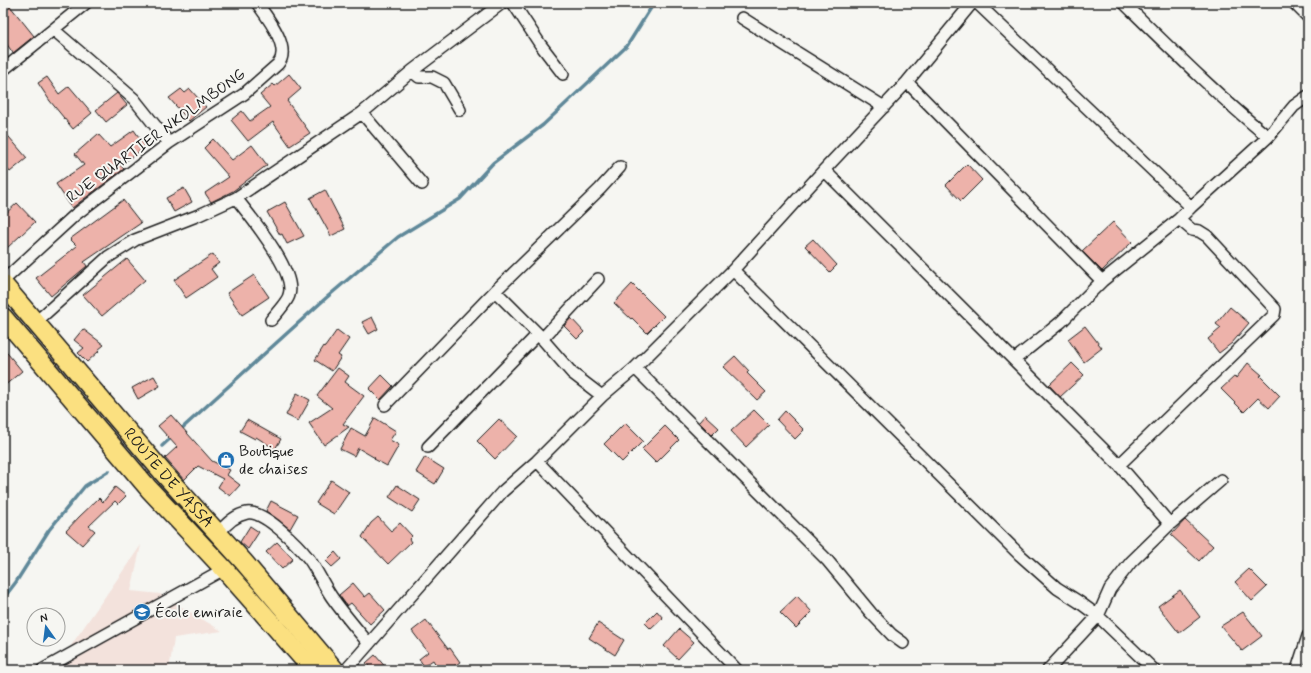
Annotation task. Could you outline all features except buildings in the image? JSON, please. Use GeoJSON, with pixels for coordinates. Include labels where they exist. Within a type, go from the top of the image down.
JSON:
{"type":"FeatureCollection","features":[{"type":"Feature","properties":{"kind":"main road","name":"ROUTE DE YASSA"},"geometry":{"type":"LineString","coordinates":[[3,283],[165,475],[248,567],[335,670]]}},
{"type":"Feature","properties":{"kind":"main road","name":"ROUTE DE YASSA"},"geometry":{"type":"LineString","coordinates":[[3,317],[150,489],[224,569],[313,670]]}},
{"type":"Feature","properties":{"kind":"street"},"geometry":{"type":"LineString","coordinates":[[3,70],[86,3]]}},
{"type":"Feature","properties":{"kind":"street","name":"RUE QUARTIER NKOLMBONG"},"geometry":{"type":"LineString","coordinates":[[3,283],[75,215],[169,143],[244,94],[282,60],[283,50],[274,26],[257,3]]}},
{"type":"Feature","properties":{"kind":"street"},"geometry":{"type":"LineString","coordinates":[[36,322],[108,257],[135,240],[199,215],[236,198],[362,113],[412,70],[502,3]]}},
{"type":"Feature","properties":{"kind":"street"},"geometry":{"type":"LineString","coordinates":[[513,3],[540,44],[563,74]]}},
{"type":"Feature","properties":{"kind":"street"},"geometry":{"type":"LineString","coordinates":[[346,670],[502,492],[537,461],[602,396],[636,368],[734,270],[824,170],[907,82],[972,3]]}},
{"type":"Feature","properties":{"kind":"street"},"geometry":{"type":"LineString","coordinates":[[977,3],[1191,206]]}},
{"type":"Feature","properties":{"kind":"street"},"geometry":{"type":"LineString","coordinates":[[1124,3],[1185,64],[1244,118],[1268,137]]}},
{"type":"Feature","properties":{"kind":"street"},"geometry":{"type":"LineString","coordinates":[[1294,3],[1308,18]]}},
{"type":"Feature","properties":{"kind":"street"},"geometry":{"type":"LineString","coordinates":[[742,18],[884,107]]}},
{"type":"Feature","properties":{"kind":"street"},"geometry":{"type":"LineString","coordinates":[[54,30],[134,99],[169,143]]}},
{"type":"Feature","properties":{"kind":"street"},"geometry":{"type":"LineString","coordinates":[[412,70],[419,77],[432,77],[444,83],[460,110]]}},
{"type":"Feature","properties":{"kind":"street"},"geometry":{"type":"LineString","coordinates":[[907,82],[1102,282]]}},
{"type":"Feature","properties":{"kind":"street"},"geometry":{"type":"LineString","coordinates":[[1014,360],[1061,322],[1102,282],[1179,219],[1191,206],[1268,137],[1294,106],[1308,96]]}},
{"type":"Feature","properties":{"kind":"street"},"geometry":{"type":"LineString","coordinates":[[362,113],[422,184]]}},
{"type":"Feature","properties":{"kind":"street"},"geometry":{"type":"LineString","coordinates":[[385,405],[495,291],[600,189],[620,167]]}},
{"type":"Feature","properties":{"kind":"street"},"geometry":{"type":"LineString","coordinates":[[824,170],[1119,465],[1170,524]]}},
{"type":"Feature","properties":{"kind":"street"},"geometry":{"type":"LineString","coordinates":[[236,198],[267,238],[290,282],[289,296],[270,320]]}},
{"type":"Feature","properties":{"kind":"street"},"geometry":{"type":"LineString","coordinates":[[1119,465],[1274,315],[1275,309],[1207,236],[1192,230],[1179,219]]}},
{"type":"Feature","properties":{"kind":"street"},"geometry":{"type":"LineString","coordinates":[[734,270],[1020,555],[1057,588],[1098,616],[1154,670]]}},
{"type":"Feature","properties":{"kind":"street"},"geometry":{"type":"LineString","coordinates":[[428,448],[598,279]]}},
{"type":"Feature","properties":{"kind":"street"},"geometry":{"type":"LineString","coordinates":[[495,291],[540,336],[572,373],[602,396]]}},
{"type":"Feature","properties":{"kind":"street"},"geometry":{"type":"LineString","coordinates":[[636,368],[827,560],[872,613],[903,643]]}},
{"type":"Feature","properties":{"kind":"street"},"geometry":{"type":"LineString","coordinates":[[537,461],[737,670]]}},
{"type":"Feature","properties":{"kind":"street"},"geometry":{"type":"LineString","coordinates":[[1048,670],[1098,616],[1110,589],[1131,562],[1170,524],[1221,480]]}},
{"type":"Feature","properties":{"kind":"street"},"geometry":{"type":"LineString","coordinates":[[218,534],[223,527],[236,518],[248,513],[265,518],[288,536],[309,559],[331,596],[369,644]]}},
{"type":"Feature","properties":{"kind":"street"},"geometry":{"type":"LineString","coordinates":[[42,670],[224,569]]}},
{"type":"Feature","properties":{"kind":"street"},"geometry":{"type":"LineString","coordinates":[[1297,670],[1308,636]]}},
{"type":"Feature","properties":{"kind":"shaded area","name":"École emiraie"},"geometry":{"type":"Polygon","coordinates":[[[141,545],[131,591],[160,594],[222,631],[174,638],[169,670],[109,670],[108,667],[54,670],[141,545]]]}},
{"type":"Feature","properties":{"kind":"waterway"},"geometry":{"type":"LineString","coordinates":[[179,431],[326,298],[398,237],[460,199],[493,163],[543,125],[627,46],[654,3]]}},
{"type":"Feature","properties":{"kind":"waterway"},"geometry":{"type":"LineString","coordinates":[[162,446],[173,436]]}},
{"type":"Feature","properties":{"kind":"waterway"},"geometry":{"type":"LineString","coordinates":[[3,599],[16,582],[49,530],[85,486],[109,471]]}},
{"type":"Feature","properties":{"kind":"place","name":"Boutique de chaises"},"geometry":{"type":"Point","coordinates":[226,460]}},
{"type":"Feature","properties":{"kind":"place","name":"École emiraie"},"geometry":{"type":"Point","coordinates":[142,612]}}]}
